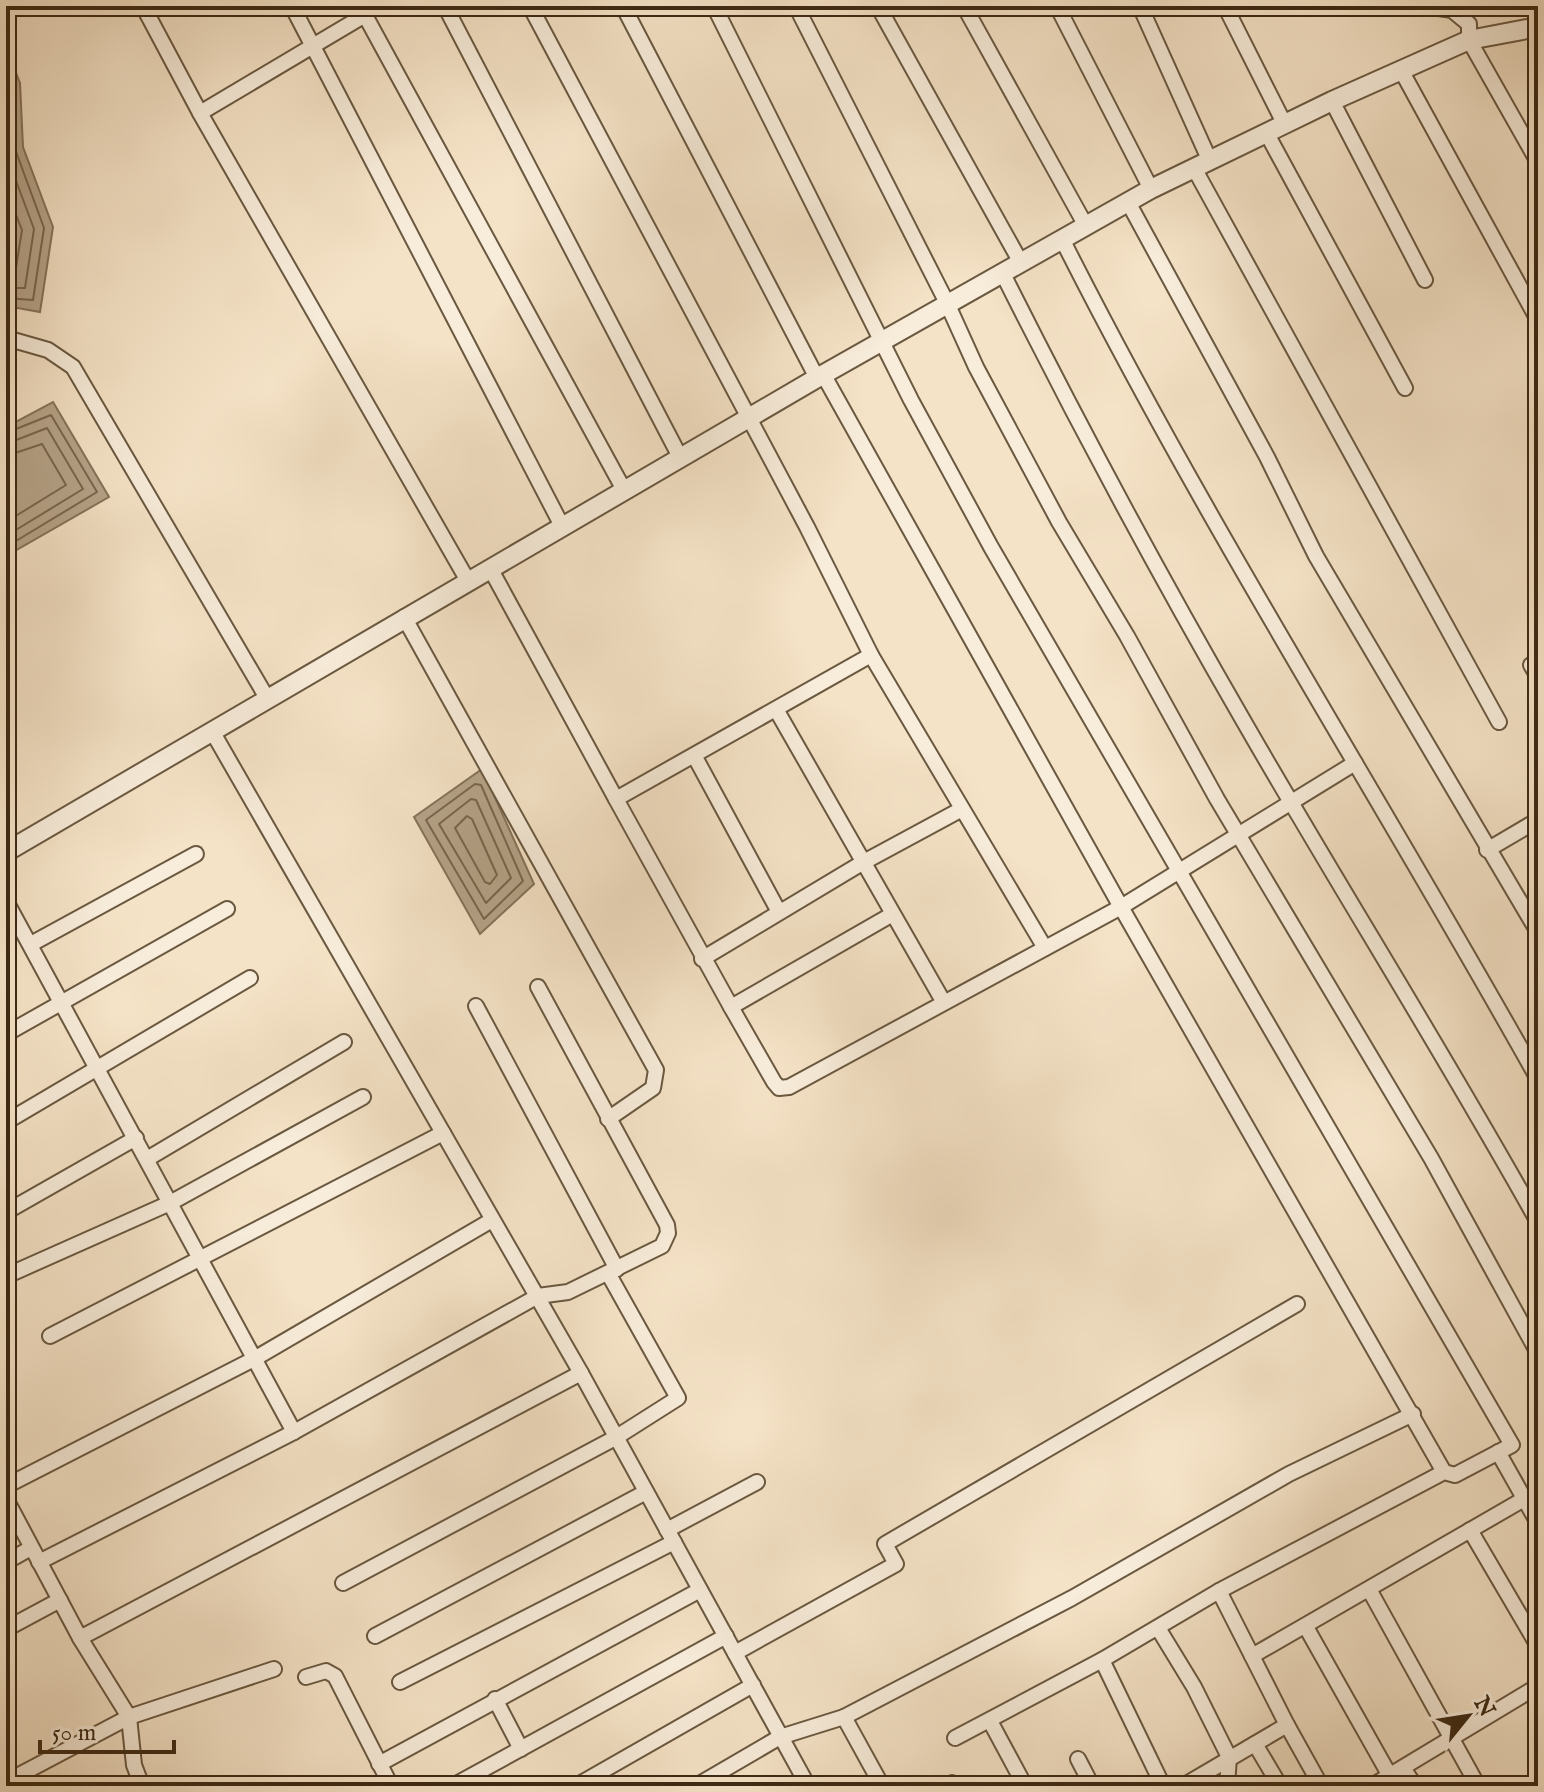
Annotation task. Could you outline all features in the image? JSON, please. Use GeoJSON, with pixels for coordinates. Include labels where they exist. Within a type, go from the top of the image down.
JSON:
{"type":"FeatureCollection","features":[{"type":"Feature","properties":{"kind":"street"},"geometry":{"type":"LineString","coordinates":[[143,6],[200,113],[468,581]]}},
{"type":"Feature","properties":{"kind":"street"},"geometry":{"type":"LineString","coordinates":[[292,6],[562,526]]}},
{"type":"Feature","properties":{"kind":"street"},"geometry":{"type":"LineString","coordinates":[[445,6],[680,457]]}},
{"type":"Feature","properties":{"kind":"street"},"geometry":{"type":"LineString","coordinates":[[530,6],[871,655],[1045,948]]}},
{"type":"Feature","properties":{"kind":"street"},"geometry":{"type":"LineString","coordinates":[[623,6],[820,376],[1444,1472]]}},
{"type":"Feature","properties":{"kind":"street"},"geometry":{"type":"LineString","coordinates":[[714,6],[882,340],[991,547],[1512,1445],[1455,1475],[1444,1472],[1219,1591],[1102,1660],[955,1738]]}},
{"type":"Feature","properties":{"kind":"street"},"geometry":{"type":"LineString","coordinates":[[796,6],[947,303],[976,367],[1059,522],[1239,835],[1431,1158],[1538,1353]]}},
{"type":"Feature","properties":{"kind":"street"},"geometry":{"type":"LineString","coordinates":[[878,6],[1020,261]]}},
{"type":"Feature","properties":{"kind":"street"},"geometry":{"type":"LineString","coordinates":[[964,6],[1086,226]]}},
{"type":"Feature","properties":{"kind":"street"},"geometry":{"type":"LineString","coordinates":[[1057,6],[1151,189]]}},
{"type":"Feature","properties":{"kind":"street"},"geometry":{"type":"LineString","coordinates":[[1140,6],[1202,164],[1499,722]]}},
{"type":"Feature","properties":{"kind":"street"},"geometry":{"type":"LineString","coordinates":[[1225,6],[1284,123]]}},
{"type":"Feature","properties":{"kind":"street"},"geometry":{"type":"LineString","coordinates":[[1426,6],[1452,10],[1469,24],[1469,40],[1538,162]]}},
{"type":"Feature","properties":{"kind":"street"},"geometry":{"type":"LineString","coordinates":[[200,113],[314,48],[362,10],[624,490]]}},
{"type":"Feature","properties":{"kind":"street"},"geometry":{"type":"LineString","coordinates":[[6,852],[882,340],[1151,189],[1284,123],[1469,40],[1538,27]]}},
{"type":"Feature","properties":{"kind":"street"},"geometry":{"type":"LineString","coordinates":[[1401,70],[1538,320]]}},
{"type":"Feature","properties":{"kind":"street"},"geometry":{"type":"LineString","coordinates":[[1332,101],[1425,280]]}},
{"type":"Feature","properties":{"kind":"street"},"geometry":{"type":"LineString","coordinates":[[1266,132],[1405,388]]}},
{"type":"Feature","properties":{"kind":"street"},"geometry":{"type":"LineString","coordinates":[[1128,202],[1267,457],[1316,556],[1538,932]]}},
{"type":"Feature","properties":{"kind":"street"},"geometry":{"type":"LineString","coordinates":[[1062,239],[1130,372],[1538,1079]]}},
{"type":"Feature","properties":{"kind":"street"},"geometry":{"type":"LineString","coordinates":[[1002,272],[1119,501],[1291,802],[1457,1077],[1538,1222]]}},
{"type":"Feature","properties":{"kind":"street"},"geometry":{"type":"LineString","coordinates":[[6,338],[48,350],[73,367],[267,698]]}},
{"type":"Feature","properties":{"kind":"street"},"geometry":{"type":"LineString","coordinates":[[490,568],[702,959],[774,1082],[783,1088],[1121,907],[1355,763]]}},
{"type":"Feature","properties":{"kind":"street"},"geometry":{"type":"LineString","coordinates":[[404,617],[656,1070],[657,1083],[653,1088],[608,1119]]}},
{"type":"Feature","properties":{"kind":"street"},"geometry":{"type":"LineString","coordinates":[[616,799],[777,711],[871,655]]}},
{"type":"Feature","properties":{"kind":"street"},"geometry":{"type":"LineString","coordinates":[[777,711],[891,915],[943,1001]]}},
{"type":"Feature","properties":{"kind":"street"},"geometry":{"type":"LineString","coordinates":[[212,731],[538,1296],[808,1786]]}},
{"type":"Feature","properties":{"kind":"street"},"geometry":{"type":"LineString","coordinates":[[695,757],[779,912]]}},
{"type":"Feature","properties":{"kind":"street"},"geometry":{"type":"LineString","coordinates":[[702,959],[862,863],[962,809]]}},
{"type":"Feature","properties":{"kind":"street"},"geometry":{"type":"LineString","coordinates":[[1487,850],[1538,820]]}},
{"type":"Feature","properties":{"kind":"street"},"geometry":{"type":"LineString","coordinates":[[31,944],[196,854]]}},
{"type":"Feature","properties":{"kind":"street"},"geometry":{"type":"LineString","coordinates":[[6,901],[294,1432]]}},
{"type":"Feature","properties":{"kind":"street"},"geometry":{"type":"LineString","coordinates":[[6,1034],[227,909]]}},
{"type":"Feature","properties":{"kind":"street"},"geometry":{"type":"LineString","coordinates":[[731,1007],[891,915]]}},
{"type":"Feature","properties":{"kind":"street"},"geometry":{"type":"LineString","coordinates":[[6,1122],[250,978]]}},
{"type":"Feature","properties":{"kind":"street"},"geometry":{"type":"LineString","coordinates":[[39,1562],[294,1432],[538,1296],[568,1292],[662,1246],[668,1233],[667,1225],[538,987]]}},
{"type":"Feature","properties":{"kind":"street"},"geometry":{"type":"LineString","coordinates":[[343,1583],[615,1438],[678,1398],[476,1006]]}},
{"type":"Feature","properties":{"kind":"street"},"geometry":{"type":"LineString","coordinates":[[147,1159],[344,1042]]}},
{"type":"Feature","properties":{"kind":"street"},"geometry":{"type":"LineString","coordinates":[[6,1276],[170,1203],[363,1097]]}},
{"type":"Feature","properties":{"kind":"street"},"geometry":{"type":"LineString","coordinates":[[50,1336],[443,1133]]}},
{"type":"Feature","properties":{"kind":"street"},"geometry":{"type":"LineString","coordinates":[[6,1212],[136,1138]]}},
{"type":"Feature","properties":{"kind":"street"},"geometry":{"type":"LineString","coordinates":[[6,1486],[254,1359],[492,1220]]}},
{"type":"Feature","properties":{"kind":"street"},"geometry":{"type":"LineString","coordinates":[[735,1653],[896,1564],[885,1544],[1297,1304]]}},
{"type":"Feature","properties":{"kind":"street"},"geometry":{"type":"LineString","coordinates":[[80,1638],[581,1373]]}},
{"type":"Feature","properties":{"kind":"street"},"geometry":{"type":"LineString","coordinates":[[696,1786],[780,1737],[844,1717],[1072,1598],[1289,1474],[1413,1414]]}},
{"type":"Feature","properties":{"kind":"street"},"geometry":{"type":"LineString","coordinates":[[1498,1452],[1538,1523]]}},
{"type":"Feature","properties":{"kind":"street"},"geometry":{"type":"LineString","coordinates":[[400,1682],[670,1536],[757,1482]]}},
{"type":"Feature","properties":{"kind":"street"},"geometry":{"type":"LineString","coordinates":[[1252,1656],[1370,1591],[1538,1491]]}},
{"type":"Feature","properties":{"kind":"street"},"geometry":{"type":"LineString","coordinates":[[375,1636],[646,1492]]}},
{"type":"Feature","properties":{"kind":"street"},"geometry":{"type":"LineString","coordinates":[[6,1499],[80,1638],[129,1717],[134,1765],[142,1786]]}},
{"type":"Feature","properties":{"kind":"street"},"geometry":{"type":"LineString","coordinates":[[1470,1530],[1538,1646]]}},
{"type":"Feature","properties":{"kind":"street"},"geometry":{"type":"LineString","coordinates":[[6,1562],[31,1548]]}},
{"type":"Feature","properties":{"kind":"street"},"geometry":{"type":"LineString","coordinates":[[379,1764],[700,1590]]}},
{"type":"Feature","properties":{"kind":"street"},"geometry":{"type":"LineString","coordinates":[[1219,1591],[1321,1786]]}},
{"type":"Feature","properties":{"kind":"street"},"geometry":{"type":"LineString","coordinates":[[1370,1591],[1478,1786]]}},
{"type":"Feature","properties":{"kind":"street"},"geometry":{"type":"LineString","coordinates":[[6,1629],[60,1600]]}},
{"type":"Feature","properties":{"kind":"street"},"geometry":{"type":"LineString","coordinates":[[1306,1627],[1390,1776]]}},
{"type":"Feature","properties":{"kind":"street"},"geometry":{"type":"LineString","coordinates":[[1158,1628],[1194,1687],[1229,1757],[1227,1786]]}},
{"type":"Feature","properties":{"kind":"street"},"geometry":{"type":"LineString","coordinates":[[453,1786],[726,1636]]}},
{"type":"Feature","properties":{"kind":"street"},"geometry":{"type":"LineString","coordinates":[[1102,1660],[1163,1786]]}},
{"type":"Feature","properties":{"kind":"street"},"geometry":{"type":"LineString","coordinates":[[6,1782],[129,1717],[274,1669]]}},
{"type":"Feature","properties":{"kind":"street"},"geometry":{"type":"LineString","coordinates":[[306,1677],[326,1671],[335,1676],[391,1786]]}},
{"type":"Feature","properties":{"kind":"street"},"geometry":{"type":"LineString","coordinates":[[576,1786],[753,1685]]}},
{"type":"Feature","properties":{"kind":"street"},"geometry":{"type":"LineString","coordinates":[[1372,1786],[1538,1686]]}},
{"type":"Feature","properties":{"kind":"street"},"geometry":{"type":"LineString","coordinates":[[495,1699],[521,1749]]}},
{"type":"Feature","properties":{"kind":"street"},"geometry":{"type":"LineString","coordinates":[[844,1717],[882,1786]]}},
{"type":"Feature","properties":{"kind":"street"},"geometry":{"type":"LineString","coordinates":[[990,1721],[1025,1786]]}},
{"type":"Feature","properties":{"kind":"street"},"geometry":{"type":"LineString","coordinates":[[1183,1786],[1287,1725]]}},
{"type":"Feature","properties":{"kind":"street"},"geometry":{"type":"LineString","coordinates":[[1255,1744],[1280,1786]]}},
{"type":"Feature","properties":{"kind":"street"},"geometry":{"type":"LineString","coordinates":[[1078,1759],[1092,1786]]}},
{"type":"Feature","properties":{"kind":"street"},"geometry":{"type":"LineString","coordinates":[[1403,1768],[1415,1786]]}},
{"type":"Feature","properties":{"kind":"water"},"geometry":{"type":"Polygon","coordinates":[[[6,48],[20,83],[23,147],[53,227],[40,312],[6,306],[6,48]]]}},
{"type":"Feature","properties":{"kind":"water"},"geometry":{"type":"Polygon","coordinates":[[[53,402],[109,497],[6,556],[6,427],[53,402]]]}},
{"type":"Feature","properties":{"kind":"water"},"geometry":{"type":"Polygon","coordinates":[[[482,769],[534,884],[480,934],[414,817],[482,769]]]}}]}
